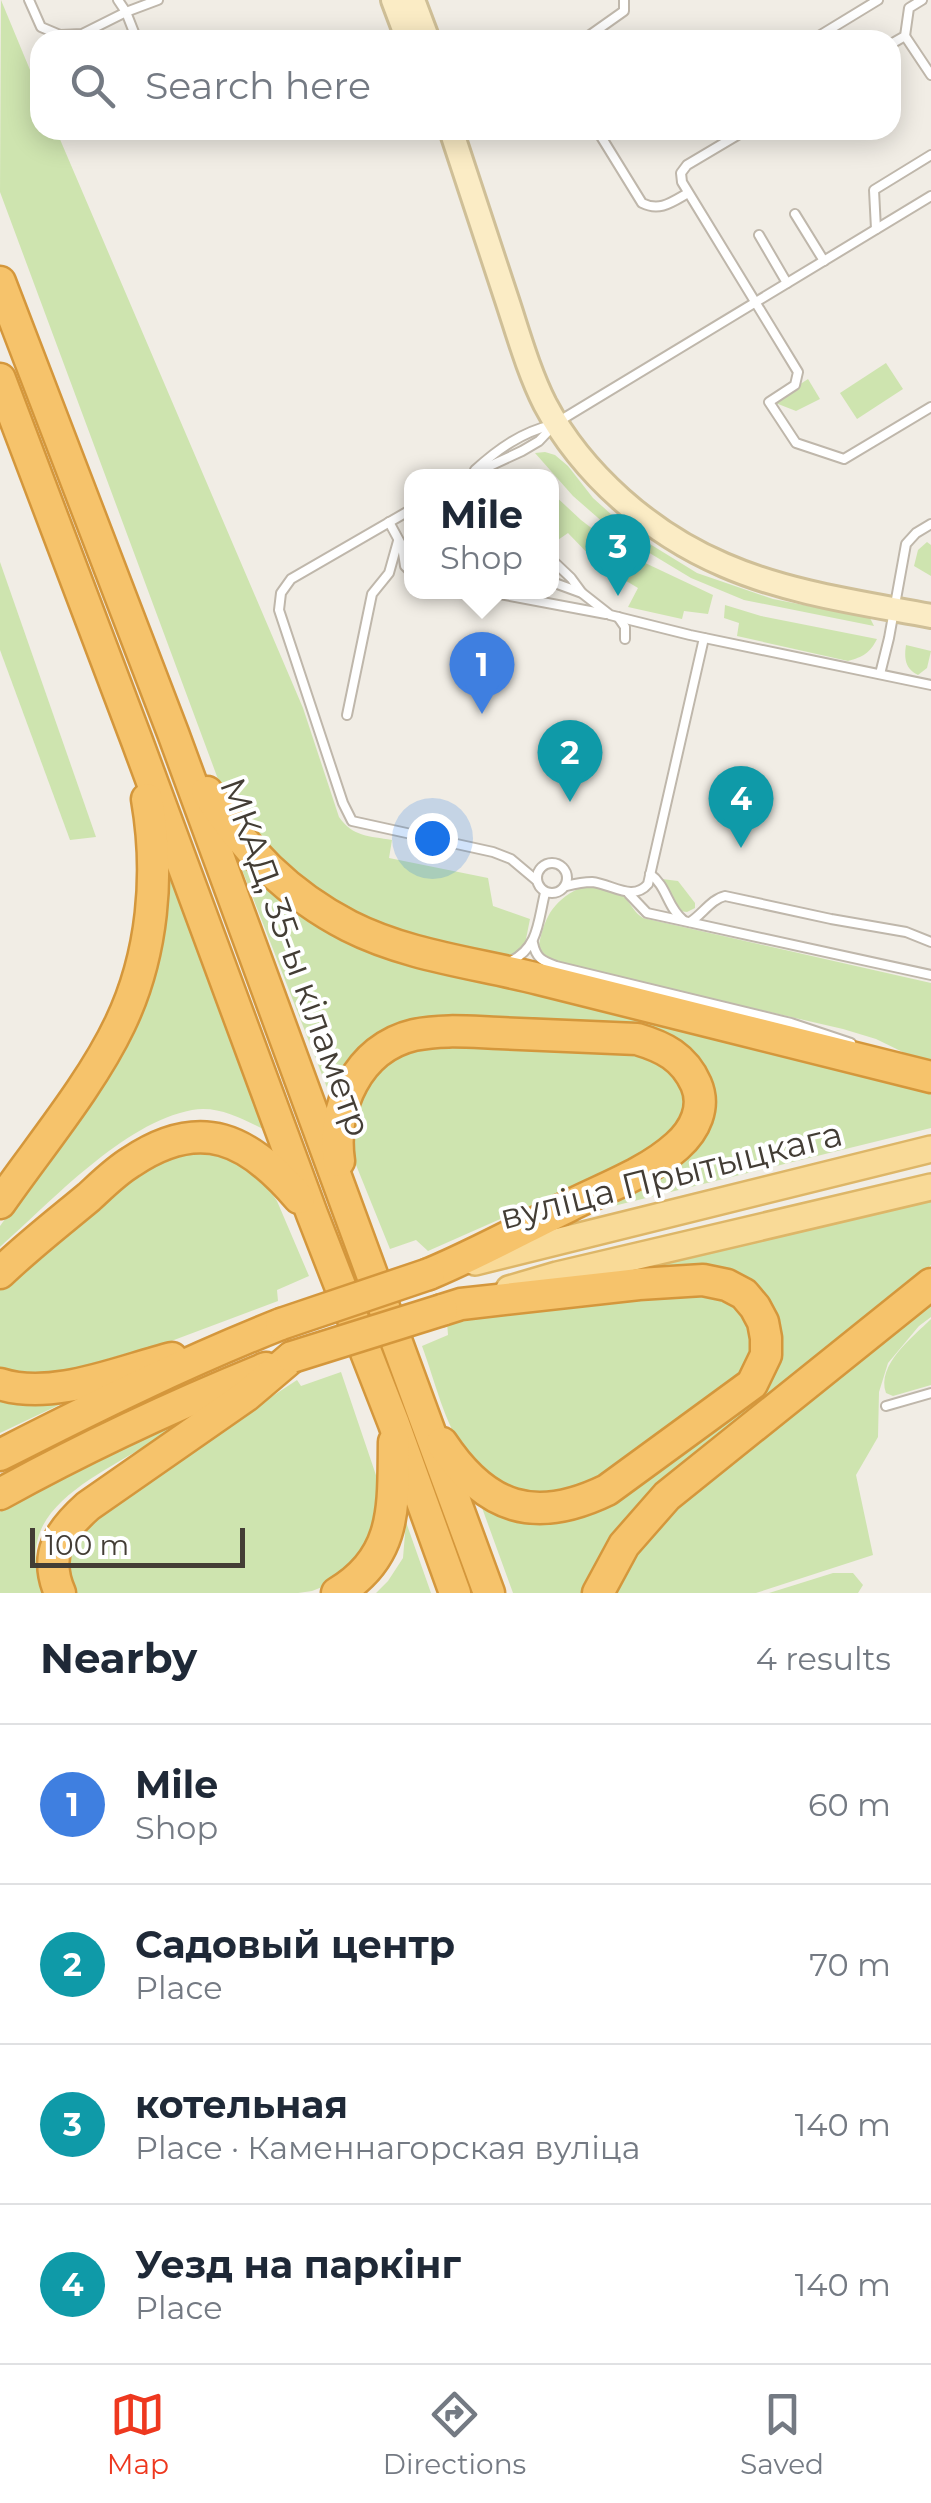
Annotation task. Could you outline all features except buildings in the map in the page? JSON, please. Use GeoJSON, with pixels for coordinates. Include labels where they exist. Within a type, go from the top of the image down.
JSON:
{"type":"FeatureCollection","features":[{"type":"Feature","properties":{"kind":"highway","name":"МКАД, 35-ы кіламетр"},"geometry":{"type":"LineString","coordinates":[[0,282],[174,733],[489,1593]]}},
{"type":"Feature","properties":{"kind":"highway","name":"МКАД, 35-ы кіламетр"},"geometry":{"type":"LineString","coordinates":[[0,379],[455,1593]]}},
{"type":"Feature","properties":{"kind":"highway"},"geometry":{"type":"LineString","coordinates":[[174,733],[208,794],[240,840],[316,907],[351,927],[392,945],[927,1076]]}},
{"type":"Feature","properties":{"kind":"highway"},"geometry":{"type":"LineString","coordinates":[[0,1203],[100,1061],[136,985],[154,892],[148,807],[138,742]]}},
{"type":"Feature","properties":{"kind":"highway"},"geometry":{"type":"LineString","coordinates":[[0,1455],[242,1340],[432,1273],[630,1176],[678,1145],[690,1132],[700,1113],[700,1094],[677,1056],[662,1046],[637,1039],[446,1032],[412,1036],[369,1060],[346,1094],[340,1115],[338,1152],[345,1197]]}},
{"type":"Feature","properties":{"kind":"highway"},"geometry":{"type":"LineString","coordinates":[[0,1273],[131,1162],[165,1144],[191,1137],[213,1137],[248,1150],[280,1176],[312,1214]]}},
{"type":"Feature","properties":{"kind":"highway"},"geometry":{"type":"LineString","coordinates":[[0,1494],[177,1404],[292,1357],[451,1307],[703,1280],[727,1285],[744,1294],[764,1322],[766,1355],[752,1384],[606,1490],[582,1502],[539,1509],[516,1506],[494,1497],[472,1480],[424,1415]]}},
{"type":"Feature","properties":{"kind":"highway"},"geometry":{"type":"LineString","coordinates":[[598,1593],[624,1545],[667,1496],[931,1284]]}},
{"type":"Feature","properties":{"kind":"highway"},"geometry":{"type":"LineString","coordinates":[[0,1384],[38,1390],[242,1340]]}},
{"type":"Feature","properties":{"kind":"highway"},"geometry":{"type":"LineString","coordinates":[[60,1593],[54,1563],[56,1544],[65,1527],[88,1506],[246,1396],[292,1357]]}},
{"type":"Feature","properties":{"kind":"highway"},"geometry":{"type":"LineString","coordinates":[[336,1593],[355,1582],[375,1560],[385,1541],[393,1510],[394,1424]]}},
{"type":"Feature","properties":{"kind":"main road"},"geometry":{"type":"LineString","coordinates":[[393,0],[404,30]]}},
{"type":"Feature","properties":{"kind":"main road"},"geometry":{"type":"LineString","coordinates":[[413,0],[424,30]]}},
{"type":"Feature","properties":{"kind":"main road"},"geometry":{"type":"LineString","coordinates":[[453,140],[532,376],[556,424],[614,492],[652,523],[701,554],[744,574],[931,616]]}},
{"type":"Feature","properties":{"kind":"main road","name":"вуліца Прытыцкага"},"geometry":{"type":"LineString","coordinates":[[432,1273],[931,1150]]}},
{"type":"Feature","properties":{"kind":"main road","name":"вуліца Прытыцкага"},"geometry":{"type":"LineString","coordinates":[[451,1307],[576,1270],[931,1187]]}},
{"type":"Feature","properties":{"kind":"lane"},"geometry":{"type":"LineString","coordinates":[[29,0],[41,27],[48,30]]}},
{"type":"Feature","properties":{"kind":"lane"},"geometry":{"type":"LineString","coordinates":[[118,0],[133,30]]}},
{"type":"Feature","properties":{"kind":"lane"},"geometry":{"type":"LineString","coordinates":[[126,0],[126,12]]}},
{"type":"Feature","properties":{"kind":"lane"},"geometry":{"type":"LineString","coordinates":[[90,30],[158,0]]}},
{"type":"Feature","properties":{"kind":"lane"},"geometry":{"type":"LineString","coordinates":[[597,30],[624,12],[624,0]]}},
{"type":"Feature","properties":{"kind":"lane"},"geometry":{"type":"LineString","coordinates":[[829,30],[878,0]]}},
{"type":"Feature","properties":{"kind":"lane"},"geometry":{"type":"LineString","coordinates":[[899,0],[909,8]]}},
{"type":"Feature","properties":{"kind":"lane"},"geometry":{"type":"LineString","coordinates":[[909,8],[922,0]]}},
{"type":"Feature","properties":{"kind":"lane"},"geometry":{"type":"LineString","coordinates":[[909,8],[906,36],[931,76]]}},
{"type":"Feature","properties":{"kind":"lane"},"geometry":{"type":"LineString","coordinates":[[901,39],[906,36]]}},
{"type":"Feature","properties":{"kind":"lane"},"geometry":{"type":"LineString","coordinates":[[603,140],[642,203],[653,209],[664,207],[688,193]]}},
{"type":"Feature","properties":{"kind":"lane"},"geometry":{"type":"LineString","coordinates":[[729,140],[687,165],[681,172],[682,182],[798,372],[795,385],[769,402],[796,443],[844,459],[931,407]]}},
{"type":"Feature","properties":{"kind":"lane"},"geometry":{"type":"LineString","coordinates":[[876,229],[874,190],[931,155]]}},
{"type":"Feature","properties":{"kind":"lane"},"geometry":{"type":"LineString","coordinates":[[482,469],[539,441],[556,424],[931,196]]}},
{"type":"Feature","properties":{"kind":"lane"},"geometry":{"type":"LineString","coordinates":[[795,214],[824,261]]}},
{"type":"Feature","properties":{"kind":"lane"},"geometry":{"type":"LineString","coordinates":[[759,235],[788,283]]}},
{"type":"Feature","properties":{"kind":"lane"},"geometry":{"type":"LineString","coordinates":[[404,513],[291,578],[280,593],[278,610],[352,822],[493,852],[511,859],[545,892],[553,894],[566,886],[587,882],[615,886],[646,913],[931,976]]}},
{"type":"Feature","properties":{"kind":"lane"},"geometry":{"type":"LineString","coordinates":[[389,522],[404,562]]}},
{"type":"Feature","properties":{"kind":"lane"},"geometry":{"type":"LineString","coordinates":[[880,674],[906,544],[931,524]]}},
{"type":"Feature","properties":{"kind":"lane"},"geometry":{"type":"LineString","coordinates":[[400,544],[404,546]]}},
{"type":"Feature","properties":{"kind":"lane"},"geometry":{"type":"LineString","coordinates":[[347,715],[372,594],[389,573],[400,544]]}},
{"type":"Feature","properties":{"kind":"lane"},"geometry":{"type":"LineString","coordinates":[[559,568],[582,593]]}},
{"type":"Feature","properties":{"kind":"lane"},"geometry":{"type":"LineString","coordinates":[[559,582],[614,616],[625,627],[625,639]]}},
{"type":"Feature","properties":{"kind":"lane"},"geometry":{"type":"LineString","coordinates":[[525,599],[931,685]]}},
{"type":"Feature","properties":{"kind":"lane"},"geometry":{"type":"LineString","coordinates":[[628,894],[642,891],[648,884],[704,638]]}},
{"type":"Feature","properties":{"kind":"lane"},"geometry":{"type":"LineString","coordinates":[[536,880],[539,870],[554,863],[567,874],[566,886]]}},
{"type":"Feature","properties":{"kind":"lane"},"geometry":{"type":"LineString","coordinates":[[650,874],[663,887],[672,908],[686,921]]}},
{"type":"Feature","properties":{"kind":"lane"},"geometry":{"type":"LineString","coordinates":[[545,892],[533,943],[541,961],[791,1023],[861,1047]]}},
{"type":"Feature","properties":{"kind":"lane"},"geometry":{"type":"LineString","coordinates":[[686,921],[701,916],[718,897],[725,896],[906,932],[931,942]]}},
{"type":"Feature","properties":{"kind":"lane"},"geometry":{"type":"LineString","coordinates":[[422,952],[512,961],[533,943]]}},
{"type":"Feature","properties":{"kind":"lane"},"geometry":{"type":"LineString","coordinates":[[876,1054],[927,1076]]}},
{"type":"Feature","properties":{"kind":"lane"},"geometry":{"type":"LineString","coordinates":[[886,1406],[931,1392]]}},
{"type":"Feature","properties":{"kind":"green space"},"geometry":{"type":"Polygon","coordinates":[[[1,0],[30,70],[30,140],[60,140],[303,708],[339,817],[356,832],[392,840],[389,858],[488,878],[493,906],[530,919],[524,949],[511,960],[392,929],[336,905],[285,869],[225,798],[0,192],[1,0]]]}},
{"type":"Feature","properties":{"kind":"green space"},"geometry":{"type":"Polygon","coordinates":[[[886,363],[903,389],[857,419],[840,393],[886,363]]]}},
{"type":"Feature","properties":{"kind":"green space"},"geometry":{"type":"Polygon","coordinates":[[[808,379],[820,399],[796,411],[773,402],[808,379]]]}},
{"type":"Feature","properties":{"kind":"green space"},"geometry":{"type":"Polygon","coordinates":[[[535,453],[555,455],[593,498],[632,533],[697,573],[773,599],[870,618],[874,626],[744,600],[691,578],[613,531],[559,480],[559,469],[549,469],[535,453]]]}},
{"type":"Feature","properties":{"kind":"green space"},"geometry":{"type":"Polygon","coordinates":[[[559,500],[624,553],[713,595],[708,614],[684,611],[682,619],[628,607],[638,588],[598,564],[568,533],[559,539],[559,500]]]}},
{"type":"Feature","properties":{"kind":"green space"},"geometry":{"type":"Polygon","coordinates":[[[927,542],[931,545],[931,576],[914,566],[918,550],[927,542]]]}},
{"type":"Feature","properties":{"kind":"green space"},"geometry":{"type":"Polygon","coordinates":[[[0,562],[96,837],[70,840],[0,650],[0,562]]]}},
{"type":"Feature","properties":{"kind":"green space"},"geometry":{"type":"Polygon","coordinates":[[[725,605],[877,639],[865,654],[848,661],[737,636],[739,623],[724,618],[725,605]]]}},
{"type":"Feature","properties":{"kind":"green space"},"geometry":{"type":"Polygon","coordinates":[[[906,645],[931,651],[927,668],[918,675],[906,663],[906,645]]]}},
{"type":"Feature","properties":{"kind":"green space"},"geometry":{"type":"Polygon","coordinates":[[[232,844],[322,920],[931,1084],[931,1128],[569,1217],[683,1163],[704,1141],[715,1116],[714,1091],[706,1067],[687,1045],[660,1029],[627,1023],[441,1016],[417,1020],[333,1103],[232,844]]]}},
{"type":"Feature","properties":{"kind":"green space"},"geometry":{"type":"Polygon","coordinates":[[[172,866],[265,1130],[211,1109],[166,1118],[140,1130],[90,1166],[0,1247],[0,1226],[118,1062],[159,961],[172,866]]]}},
{"type":"Feature","properties":{"kind":"green space"},"geometry":{"type":"Polygon","coordinates":[[[662,879],[678,881],[695,908],[679,911],[662,879]]]}},
{"type":"Feature","properties":{"kind":"green space"},"geometry":{"type":"Polygon","coordinates":[[[584,886],[618,892],[643,918],[931,983],[931,1061],[843,1029],[552,962],[539,945],[544,925],[559,902],[584,886]]]}},
{"type":"Feature","properties":{"kind":"green space"},"geometry":{"type":"Polygon","coordinates":[[[433,1046],[636,1051],[660,1057],[688,1094],[686,1108],[670,1136],[630,1162],[428,1251],[416,1240],[390,1249],[352,1155],[352,1123],[360,1098],[377,1074],[399,1056],[433,1046]]]}},
{"type":"Feature","properties":{"kind":"green space"},"geometry":{"type":"Polygon","coordinates":[[[221,1147],[257,1172],[277,1201],[309,1276],[277,1290],[278,1301],[174,1340],[38,1379],[0,1372],[0,1287],[144,1166],[178,1149],[221,1147]]]}},
{"type":"Feature","properties":{"kind":"green space"},"geometry":{"type":"Polygon","coordinates":[[[931,1197],[931,1265],[671,1475],[584,1593],[513,1593],[477,1494],[528,1516],[754,1394],[761,1296],[581,1281],[931,1197]]]}},
{"type":"Feature","properties":{"kind":"green space"},"geometry":{"type":"Polygon","coordinates":[[[699,1290],[731,1301],[745,1319],[755,1341],[744,1374],[583,1489],[553,1496],[516,1490],[483,1471],[458,1441],[422,1346],[448,1335],[447,1322],[516,1308],[699,1290]]]}},
{"type":"Feature","properties":{"kind":"green space"},"geometry":{"type":"Polygon","coordinates":[[[931,1296],[931,1317],[888,1363],[879,1392],[878,1437],[856,1475],[873,1555],[756,1593],[612,1593],[642,1542],[685,1496],[931,1296]]]}},
{"type":"Feature","properties":{"kind":"green space"},"geometry":{"type":"Polygon","coordinates":[[[931,1319],[931,1385],[893,1396],[886,1393],[884,1383],[891,1362],[931,1319]]]}},
{"type":"Feature","properties":{"kind":"green space"},"geometry":{"type":"Polygon","coordinates":[[[341,1372],[380,1487],[375,1536],[345,1578],[298,1593],[76,1593],[69,1582],[69,1545],[96,1512],[297,1380],[301,1386],[341,1372]]]}},
{"type":"Feature","properties":{"kind":"green space"},"geometry":{"type":"Polygon","coordinates":[[[233,1391],[71,1493],[40,1532],[36,1563],[44,1593],[0,1593],[0,1512],[233,1391]]]}},
{"type":"Feature","properties":{"kind":"green space"},"geometry":{"type":"Polygon","coordinates":[[[82,1394],[0,1433],[0,1397],[24,1404],[82,1394]]]}},
{"type":"Feature","properties":{"kind":"green space"},"geometry":{"type":"Polygon","coordinates":[[[406,1522],[431,1593],[376,1593],[403,1558],[406,1522]]]}},
{"type":"Feature","properties":{"kind":"green space"},"geometry":{"type":"Polygon","coordinates":[[[833,1573],[853,1573],[863,1585],[858,1593],[769,1593],[833,1573]]]}},
{"type":"Feature","properties":{"kind":"place","name":"котельная"},"geometry":{"type":"Point","coordinates":[618,596]}},
{"type":"Feature","properties":{"kind":"place","name":"Mile"},"geometry":{"type":"Point","coordinates":[482,714]}},
{"type":"Feature","properties":{"kind":"place","name":"Садовый центр"},"geometry":{"type":"Point","coordinates":[570,802]}},
{"type":"Feature","properties":{"kind":"place","name":"Уезд на паркінг"},"geometry":{"type":"Point","coordinates":[741,848]}}]}
